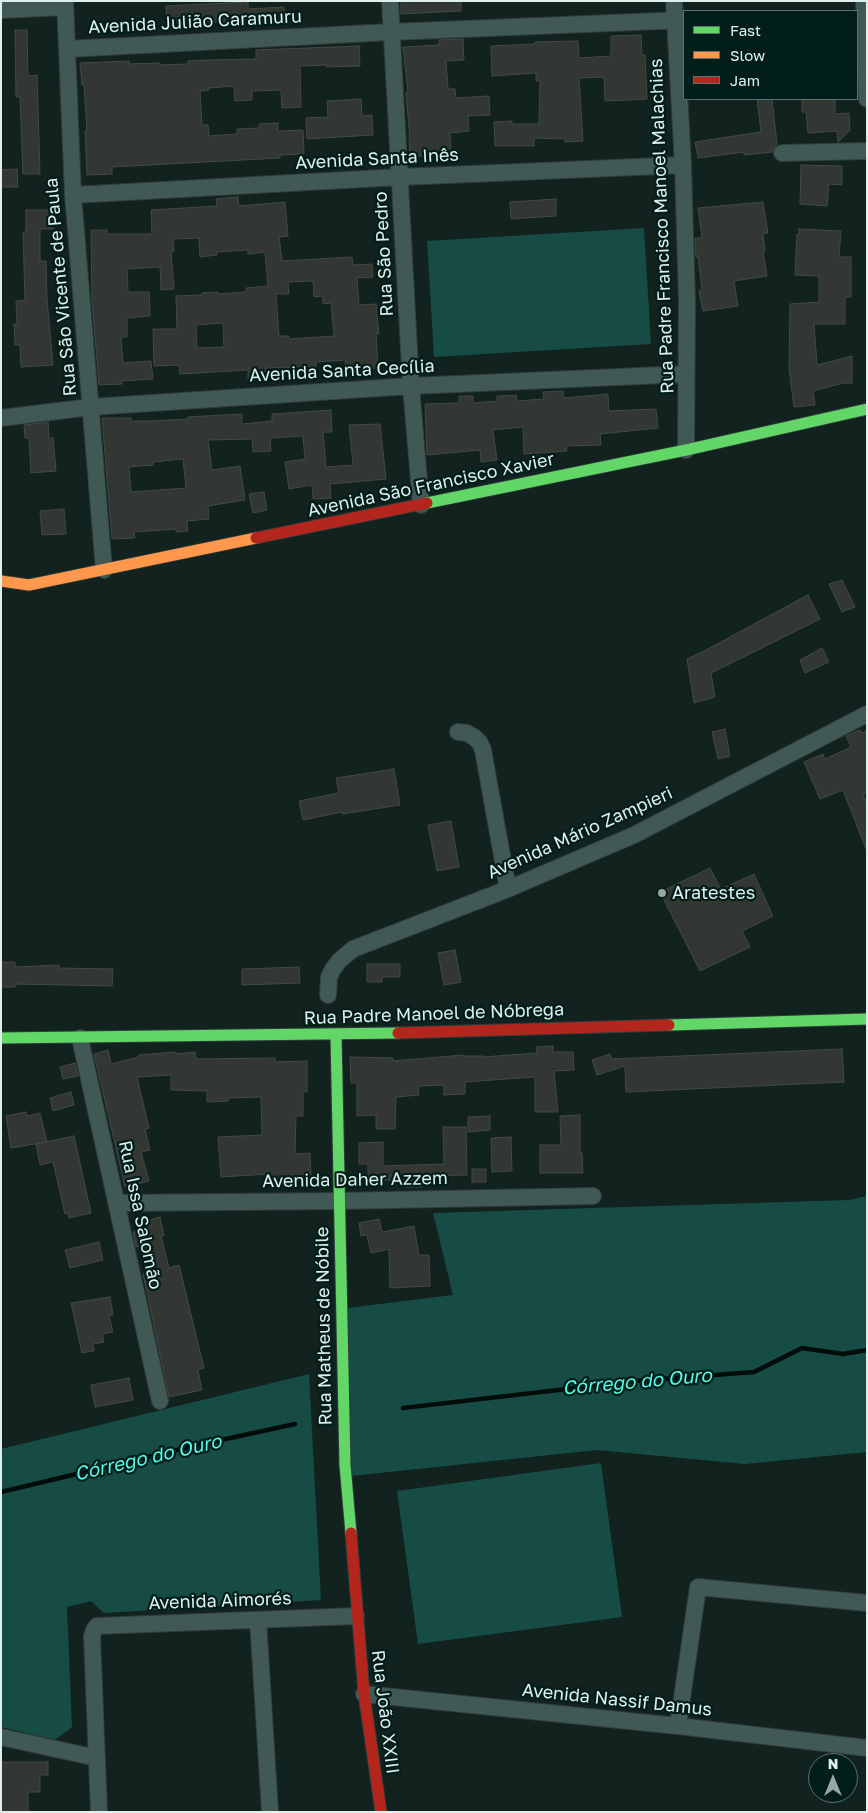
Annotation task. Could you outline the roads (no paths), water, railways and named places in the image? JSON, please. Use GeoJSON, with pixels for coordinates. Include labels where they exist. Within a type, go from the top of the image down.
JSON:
{"type":"FeatureCollection","features":[{"type":"Feature","properties":{"kind":"street","name":"Rua São Pedro"},"geometry":{"type":"LineString","coordinates":[[390,1],[411,386],[421,505]]}},
{"type":"Feature","properties":{"kind":"street","name":"Rua Padre Francisco Manoel Malachias"},"geometry":{"type":"LineString","coordinates":[[674,1],[680,20],[687,300],[686,450]]}},
{"type":"Feature","properties":{"kind":"street","name":"Avenida Julião Caramuru"},"geometry":{"type":"LineString","coordinates":[[1,10],[65,4]]}},
{"type":"Feature","properties":{"kind":"street","name":"Rua São Vicente de Paula"},"geometry":{"type":"LineString","coordinates":[[65,4],[72,195],[104,570]]}},
{"type":"Feature","properties":{"kind":"street"},"geometry":{"type":"LineString","coordinates":[[863,9],[867,98]]}},
{"type":"Feature","properties":{"kind":"street","name":"Avenida Julião Caramuru"},"geometry":{"type":"LineString","coordinates":[[68,48],[680,20]]}},
{"type":"Feature","properties":{"kind":"street"},"geometry":{"type":"LineString","coordinates":[[782,153],[867,151]]}},
{"type":"Feature","properties":{"kind":"street","name":"Avenida Santa Inês"},"geometry":{"type":"LineString","coordinates":[[72,195],[400,177],[683,165]]}},
{"type":"Feature","properties":{"kind":"street","name":"Avenida Santa Cecília"},"geometry":{"type":"LineString","coordinates":[[1,418],[91,407],[411,386],[686,374]]}},
{"type":"Feature","properties":{"kind":"street","name":"Avenida São Francisco Xavier"},"geometry":{"type":"LineString","coordinates":[[1,581],[29,585],[686,450],[867,409]]}},
{"type":"Feature","properties":{"kind":"street","name":"Avenida Mário Zampieri"},"geometry":{"type":"LineString","coordinates":[[328,995],[329,977],[333,969],[353,949],[508,889],[634,835],[867,714]]}},
{"type":"Feature","properties":{"kind":"street"},"geometry":{"type":"LineString","coordinates":[[458,732],[474,737],[480,743],[483,750],[508,889]]}},
{"type":"Feature","properties":{"kind":"street","name":"Rua Padre Manoel de Nóbrega"},"geometry":{"type":"LineString","coordinates":[[1,1038],[336,1035],[867,1019]]}},
{"type":"Feature","properties":{"kind":"street","name":"Rua Matheus de Nóbile"},"geometry":{"type":"LineString","coordinates":[[336,1035],[345,1465],[356,1616]]}},
{"type":"Feature","properties":{"kind":"street","name":"Rua Issa Salomão"},"geometry":{"type":"LineString","coordinates":[[80,1038],[118,1203],[160,1401]]}},
{"type":"Feature","properties":{"kind":"street","name":"Avenida Daher Azzem"},"geometry":{"type":"LineString","coordinates":[[118,1203],[593,1196]]}},
{"type":"Feature","properties":{"kind":"street"},"geometry":{"type":"LineString","coordinates":[[678,1726],[698,1587],[867,1603]]}},
{"type":"Feature","properties":{"kind":"street","name":"Avenida Aimorés"},"geometry":{"type":"LineString","coordinates":[[97,1758],[92,1636],[97,1626],[356,1616]]}},
{"type":"Feature","properties":{"kind":"street","name":"Rua João XXIII"},"geometry":{"type":"LineString","coordinates":[[356,1616],[373,1765],[382,1812]]}},
{"type":"Feature","properties":{"kind":"street"},"geometry":{"type":"LineString","coordinates":[[258,1620],[270,1812]]}},
{"type":"Feature","properties":{"kind":"street","name":"Avenida Nassif Damus"},"geometry":{"type":"LineString","coordinates":[[364,1694],[678,1726],[867,1748]]}},
{"type":"Feature","properties":{"kind":"street"},"geometry":{"type":"LineString","coordinates":[[1,1737],[97,1758],[99,1812]]}},
{"type":"Feature","properties":{"kind":"waterway","name":"Córrego do Ouro"},"geometry":{"type":"LineString","coordinates":[[403,1408],[636,1381],[754,1372],[802,1348],[843,1354],[867,1350]]}},
{"type":"Feature","properties":{"kind":"waterway","name":"Córrego do Ouro"},"geometry":{"type":"LineString","coordinates":[[1,1492],[295,1424]]}},
{"type":"Feature","properties":{"kind":"place","name":"Aratestes"},"geometry":{"type":"Point","coordinates":[662,893]}}]}
